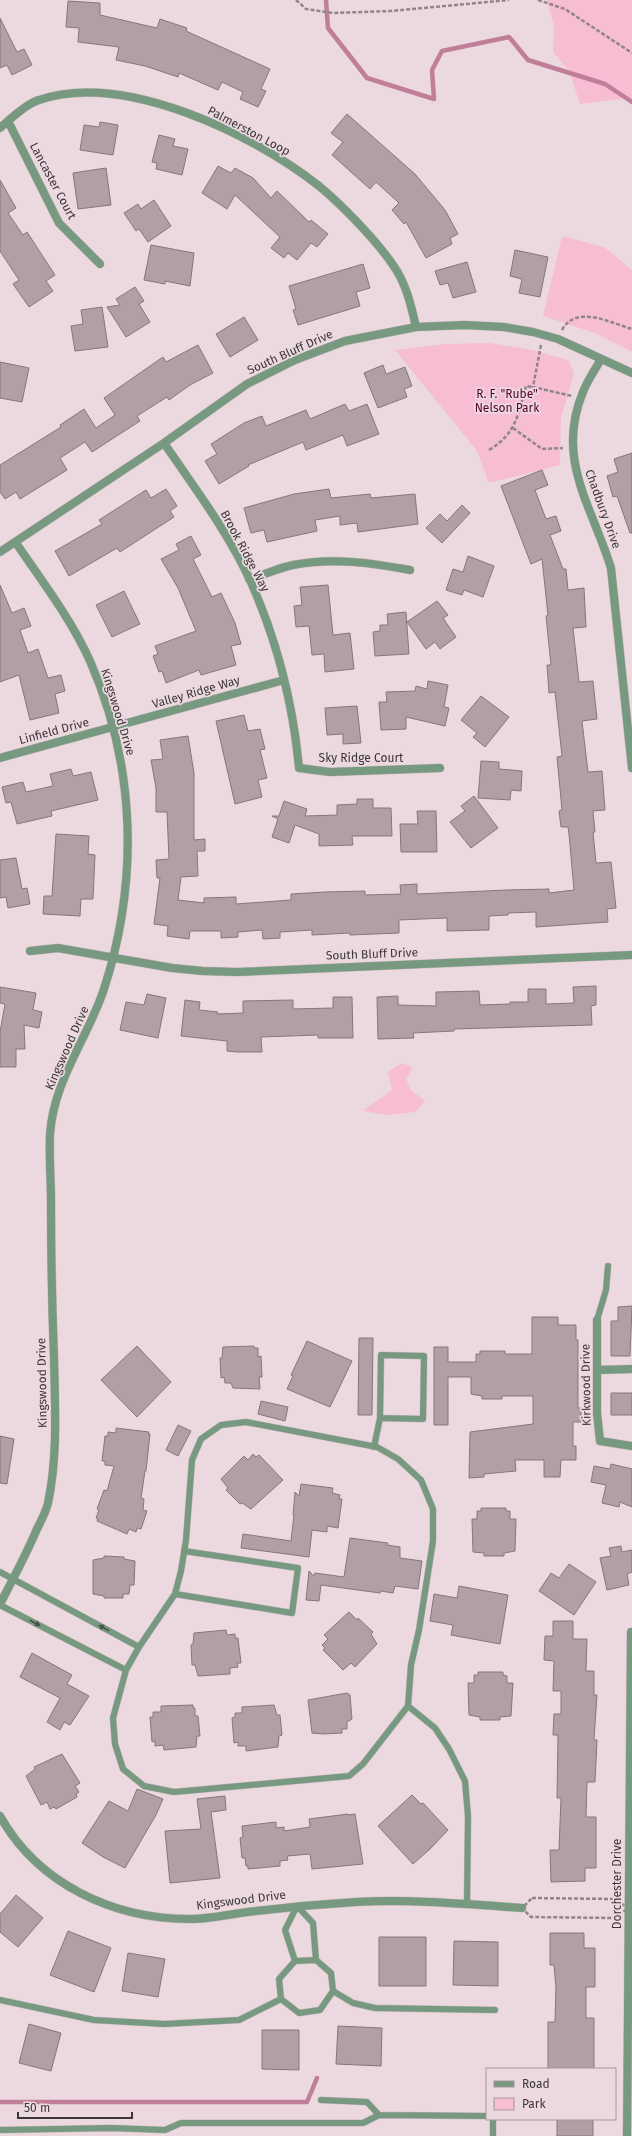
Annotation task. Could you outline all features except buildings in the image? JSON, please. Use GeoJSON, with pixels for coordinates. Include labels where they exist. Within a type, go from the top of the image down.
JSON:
{"type":"FeatureCollection","features":[{"type":"Feature","properties":{"kind":"street","name":"Palmerston Loop"},"geometry":{"type":"LineString","coordinates":[[0,128],[38,100],[73,93],[117,94],[172,107],[219,126],[273,156],[319,186],[368,234],[394,266],[410,298],[416,327]]}},
{"type":"Feature","properties":{"kind":"street","name":"Lancaster Court"},"geometry":{"type":"LineString","coordinates":[[8,121],[59,223],[100,264]]}},
{"type":"Feature","properties":{"kind":"street","name":"South Bluff Drive"},"geometry":{"type":"LineString","coordinates":[[0,552],[16,543],[164,443],[247,384],[295,360],[345,341],[416,327],[465,325],[504,327],[543,334],[558,339],[632,373]]}},
{"type":"Feature","properties":{"kind":"street","name":"Chadbury Drive"},"geometry":{"type":"LineString","coordinates":[[601,359],[583,391],[575,420],[573,446],[578,484],[605,547],[611,568],[632,768]]}},
{"type":"Feature","properties":{"kind":"street","name":"Brook Ridge Way"},"geometry":{"type":"LineString","coordinates":[[164,443],[221,529],[249,579],[273,642],[284,680]]}},
{"type":"Feature","properties":{"kind":"street","name":"Kingswood Drive"},"geometry":{"type":"LineString","coordinates":[[0,1604],[26,1555],[47,1506],[55,1457],[50,1132],[59,1089],[97,1011],[114,958],[127,887],[129,842],[122,766],[113,728],[90,661],[58,603],[16,543]]}},
{"type":"Feature","properties":{"kind":"street"},"geometry":{"type":"LineString","coordinates":[[249,579],[292,565],[326,560],[376,564],[410,570]]}},
{"type":"Feature","properties":{"kind":"street","name":"Valley Ridge Way"},"geometry":{"type":"LineString","coordinates":[[113,728],[284,680]]}},
{"type":"Feature","properties":{"kind":"street","name":"Sky Ridge Court"},"geometry":{"type":"LineString","coordinates":[[284,680],[291,705],[299,768],[330,772],[440,768]]}},
{"type":"Feature","properties":{"kind":"street","name":"Linfield Drive"},"geometry":{"type":"LineString","coordinates":[[0,758],[113,728]]}},
{"type":"Feature","properties":{"kind":"street","name":"South Bluff Drive"},"geometry":{"type":"LineString","coordinates":[[30,951],[58,948],[172,968],[237,972],[632,955]]}},
{"type":"Feature","properties":{"kind":"street","name":"Kirkwood Drive"},"geometry":{"type":"LineString","coordinates":[[598,1320],[597,1413],[600,1441],[632,1446]]}},
{"type":"Feature","properties":{"kind":"street"},"geometry":{"type":"LineString","coordinates":[[597,1370],[632,1370]]}},
{"type":"Feature","properties":{"kind":"street","name":"Dorchester Drive"},"geometry":{"type":"LineString","coordinates":[[627,2136],[631,1908],[631,1632]]}},
{"type":"Feature","properties":{"kind":"street","name":"Kingswood Drive"},"geometry":{"type":"LineString","coordinates":[[0,1816],[6,1827],[35,1863],[69,1889],[141,1915],[190,1919],[297,1906],[386,1900],[522,1908]]}},
{"type":"Feature","properties":{"kind":"lane"},"geometry":{"type":"LineString","coordinates":[[598,1320],[606,1290],[608,1266]]}},
{"type":"Feature","properties":{"kind":"lane"},"geometry":{"type":"LineString","coordinates":[[374,1447],[380,1418],[381,1355],[424,1356],[423,1419],[380,1418]]}},
{"type":"Feature","properties":{"kind":"lane"},"geometry":{"type":"LineString","coordinates":[[246,1422],[374,1447],[398,1459],[422,1480],[432,1509],[432,1548],[420,1630],[411,1665],[408,1706],[363,1764],[349,1776],[174,1792],[144,1786],[123,1769],[115,1744],[112,1718],[126,1670],[139,1646],[174,1594],[184,1551],[192,1460],[201,1439],[221,1425],[246,1422]]}},
{"type":"Feature","properties":{"kind":"lane"},"geometry":{"type":"LineString","coordinates":[[174,1594],[292,1613],[298,1568],[184,1551]]}},
{"type":"Feature","properties":{"kind":"lane"},"geometry":{"type":"LineString","coordinates":[[0,1572],[14,1578],[139,1646]]}},
{"type":"Feature","properties":{"kind":"lane"},"geometry":{"type":"LineString","coordinates":[[0,1604],[126,1670]]}},
{"type":"Feature","properties":{"kind":"lane"},"geometry":{"type":"LineString","coordinates":[[408,1706],[435,1728],[449,1749],[465,1781],[468,1816],[466,1904]]}},
{"type":"Feature","properties":{"kind":"lane"},"geometry":{"type":"LineString","coordinates":[[295,1961],[285,1930],[297,1906],[313,1923],[316,1960]]}},
{"type":"Feature","properties":{"kind":"lane"},"geometry":{"type":"LineString","coordinates":[[316,1960],[331,1973],[333,1991],[320,2010],[299,2013],[281,1999],[279,1979],[295,1961],[316,1960]]}},
{"type":"Feature","properties":{"kind":"lane"},"geometry":{"type":"LineString","coordinates":[[333,1991],[353,2003],[375,2008],[495,2010]]}},
{"type":"Feature","properties":{"kind":"lane"},"geometry":{"type":"LineString","coordinates":[[0,2000],[94,2020],[164,2024],[239,2020],[281,1999]]}},
{"type":"Feature","properties":{"kind":"lane"},"geometry":{"type":"LineString","coordinates":[[321,2100],[367,2102],[379,2115]]}},
{"type":"Feature","properties":{"kind":"lane"},"geometry":{"type":"LineString","coordinates":[[0,2130],[111,2128],[165,2130],[181,2123],[363,2123],[379,2115],[486,2116]]}},
{"type":"Feature","properties":{"kind":"lane"},"geometry":{"type":"LineString","coordinates":[[493,2120],[493,2136]]}},
{"type":"Feature","properties":{"kind":"path"},"geometry":{"type":"LineString","coordinates":[[296,0],[306,9],[333,13],[391,11],[509,0]]}},
{"type":"Feature","properties":{"kind":"path"},"geometry":{"type":"LineString","coordinates":[[538,0],[565,9],[632,53]]}},
{"type":"Feature","properties":{"kind":"path"},"geometry":{"type":"LineString","coordinates":[[558,339],[569,320],[583,316],[632,329]]}},
{"type":"Feature","properties":{"kind":"path"},"geometry":{"type":"LineString","coordinates":[[533,387],[543,334]]}},
{"type":"Feature","properties":{"kind":"path"},"geometry":{"type":"LineString","coordinates":[[489,450],[501,442],[513,428],[518,418],[526,386],[581,399]]}},
{"type":"Feature","properties":{"kind":"path"},"geometry":{"type":"LineString","coordinates":[[513,428],[542,450],[573,446]]}},
{"type":"Feature","properties":{"kind":"path"},"geometry":{"type":"LineString","coordinates":[[532,1898],[539,1898],[613,1899],[631,1908],[613,1918],[531,1917],[522,1908],[532,1898]]}},
{"type":"Feature","properties":{"kind":"green space"},"geometry":{"type":"Polygon","coordinates":[[[546,0],[632,0],[632,98],[580,104],[569,71],[553,52],[554,25],[546,0]]]}},
{"type":"Feature","properties":{"kind":"green space"},"geometry":{"type":"Polygon","coordinates":[[[562,236],[604,247],[632,270],[632,352],[595,333],[543,316],[562,236]]]}},
{"type":"Feature","properties":{"kind":"green space","name":"R. F. \"Rube\" Nelson Park"},"geometry":{"type":"Polygon","coordinates":[[[490,343],[533,350],[568,360],[574,373],[561,418],[560,465],[489,483],[477,451],[395,350],[445,344],[490,343]]]}},
{"type":"Feature","properties":{"kind":"green space"},"geometry":{"type":"Polygon","coordinates":[[[401,1063],[413,1067],[406,1079],[411,1090],[425,1101],[415,1112],[388,1115],[363,1111],[392,1090],[388,1072],[401,1063]]]}},
{"type":"Feature","properties":{"kind":"waterway"},"geometry":{"type":"LineString","coordinates":[[326,0],[328,28],[367,78],[434,99],[432,70],[442,51],[509,37],[528,60],[605,84],[632,102]]}},
{"type":"Feature","properties":{"kind":"waterway"},"geometry":{"type":"LineString","coordinates":[[0,2102],[307,2102],[317,2078]]}}]}
